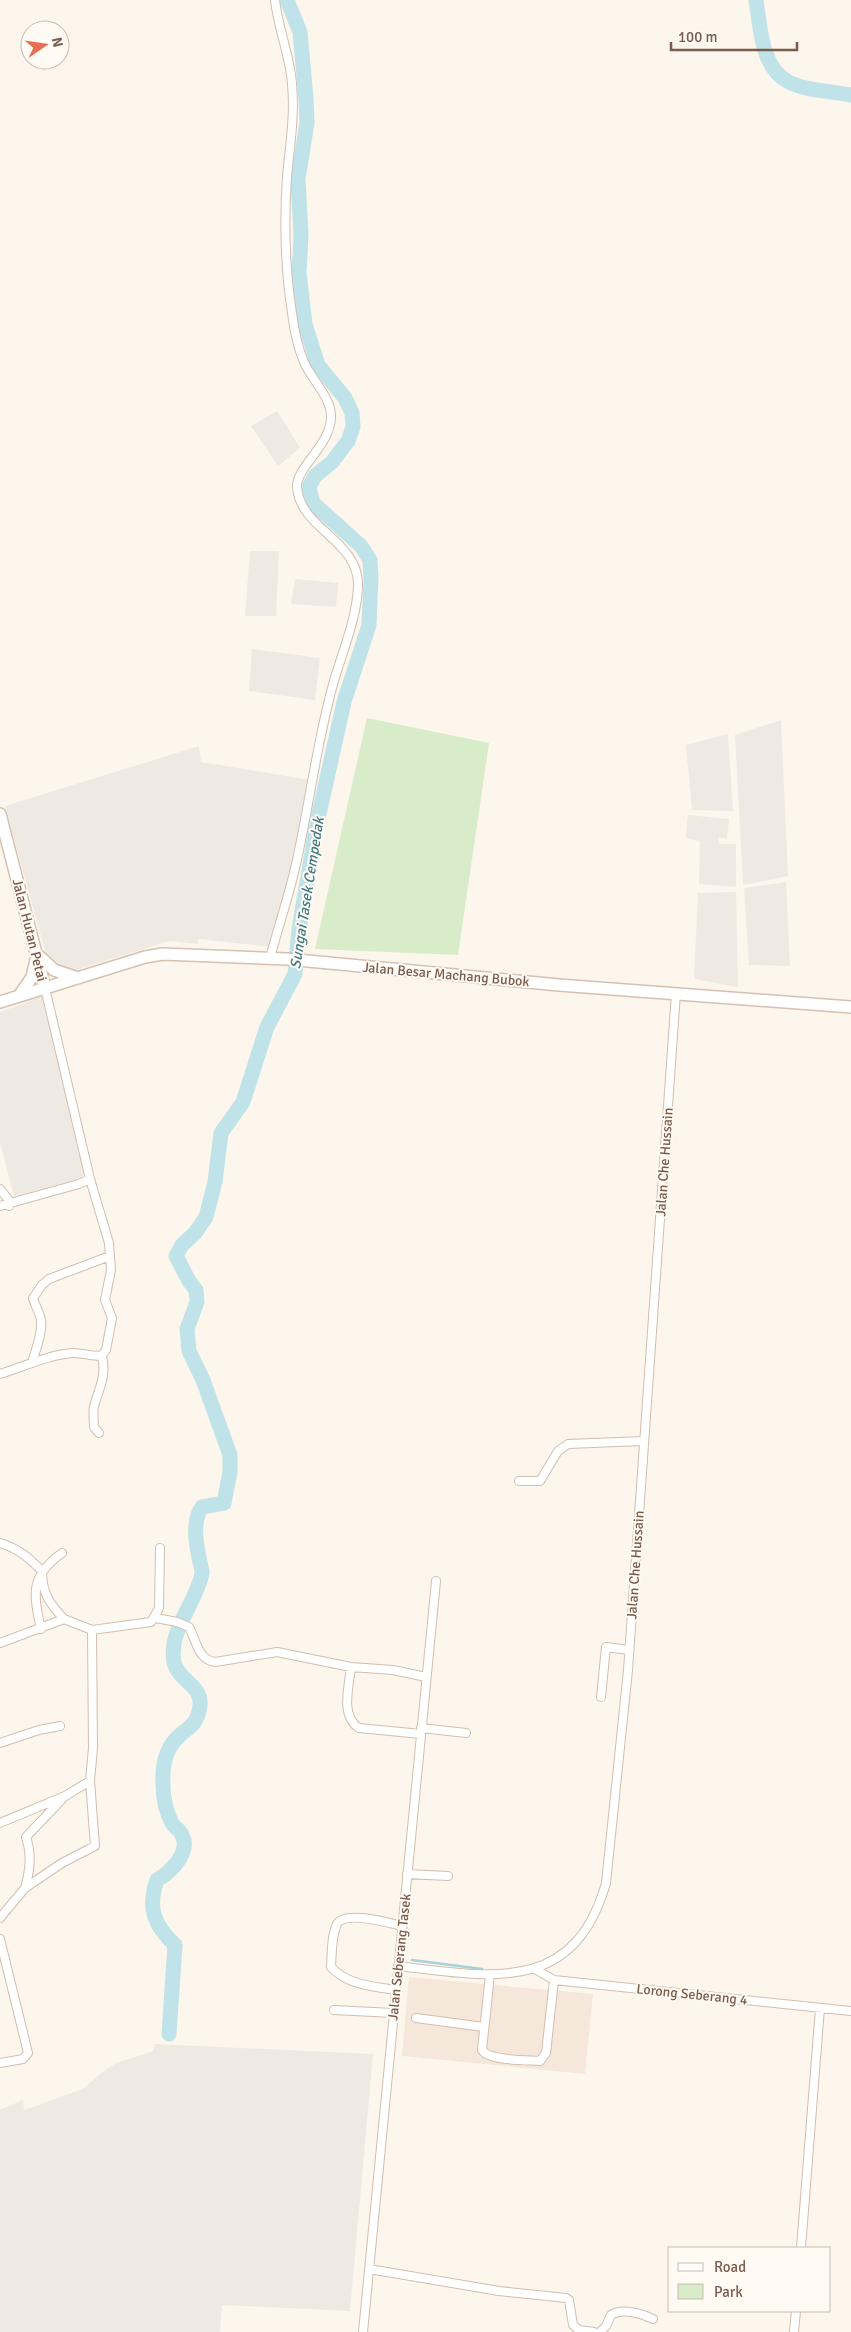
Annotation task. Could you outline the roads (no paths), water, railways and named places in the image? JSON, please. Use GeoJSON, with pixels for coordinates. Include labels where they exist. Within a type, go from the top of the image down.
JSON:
{"type":"FeatureCollection","features":[{"type":"Feature","properties":{"kind":"main road","name":"Jalan Hutan Petai"},"geometry":{"type":"LineString","coordinates":[[0,814],[44,988]]}},
{"type":"Feature","properties":{"kind":"main road","name":"Jalan Besar Machang Bubok"},"geometry":{"type":"LineString","coordinates":[[44,988],[163,954],[301,960],[851,1007]]}},
{"type":"Feature","properties":{"kind":"main road"},"geometry":{"type":"LineString","coordinates":[[36,955],[54,970],[78,978]]}},
{"type":"Feature","properties":{"kind":"main road"},"geometry":{"type":"LineString","coordinates":[[19,996],[32,978],[36,955]]}},
{"type":"Feature","properties":{"kind":"main road"},"geometry":{"type":"LineString","coordinates":[[0,1002],[44,988]]}},
{"type":"Feature","properties":{"kind":"street"},"geometry":{"type":"LineString","coordinates":[[270,958],[298,857],[324,721],[336,669],[349,632],[358,587],[357,570],[351,557],[318,526],[300,500],[297,489],[297,480],[326,439],[331,427],[332,412],[304,363],[295,336],[291,309],[286,258],[287,178],[293,133],[293,85],[288,52],[277,19],[275,0]]}},
{"type":"Feature","properties":{"kind":"street"},"geometry":{"type":"LineString","coordinates":[[44,988],[90,1179],[109,1243],[111,1270],[106,1300],[112,1318],[111,1329],[102,1355],[105,1370],[101,1389],[94,1404],[94,1428],[99,1433]]}},
{"type":"Feature","properties":{"kind":"street","name":"Jalan Che Hussain"},"geometry":{"type":"LineString","coordinates":[[398,1966],[490,1974],[522,1973],[535,1969],[562,1954],[583,1935],[595,1916],[605,1888],[610,1860],[629,1650],[676,993]]}},
{"type":"Feature","properties":{"kind":"street"},"geometry":{"type":"LineString","coordinates":[[0,1206],[79,1184],[90,1179]]}},
{"type":"Feature","properties":{"kind":"street"},"geometry":{"type":"LineString","coordinates":[[0,1189],[8,1199],[9,1205]]}},
{"type":"Feature","properties":{"kind":"street"},"geometry":{"type":"LineString","coordinates":[[32,1364],[41,1325],[41,1318],[35,1309],[33,1298],[42,1284],[49,1279],[110,1256]]}},
{"type":"Feature","properties":{"kind":"street"},"geometry":{"type":"LineString","coordinates":[[0,1374],[71,1353],[86,1353],[98,1357],[102,1355]]}},
{"type":"Feature","properties":{"kind":"street"},"geometry":{"type":"LineString","coordinates":[[519,1481],[540,1481],[558,1452],[568,1444],[643,1441]]}},
{"type":"Feature","properties":{"kind":"street"},"geometry":{"type":"LineString","coordinates":[[0,1543],[13,1546],[42,1571],[42,1587],[48,1600],[64,1619],[92,1630],[152,1622],[156,1618],[160,1608],[160,1548]]}},
{"type":"Feature","properties":{"kind":"street"},"geometry":{"type":"LineString","coordinates":[[41,1628],[35,1597],[36,1584],[42,1571],[62,1553]]}},
{"type":"Feature","properties":{"kind":"street","name":"Jalan Seberang Tasek"},"geometry":{"type":"LineString","coordinates":[[363,2332],[436,1581]]}},
{"type":"Feature","properties":{"kind":"street"},"geometry":{"type":"LineString","coordinates":[[156,1618],[177,1622],[189,1627],[203,1657],[209,1661],[277,1652],[351,1667],[385,1669],[426,1677]]}},
{"type":"Feature","properties":{"kind":"street"},"geometry":{"type":"LineString","coordinates":[[0,1643],[64,1619]]}},
{"type":"Feature","properties":{"kind":"street"},"geometry":{"type":"LineString","coordinates":[[0,1918],[25,1888],[62,1863],[95,1846],[90,1781],[92,1748],[92,1630]]}},
{"type":"Feature","properties":{"kind":"street"},"geometry":{"type":"LineString","coordinates":[[601,1697],[606,1647],[629,1650]]}},
{"type":"Feature","properties":{"kind":"street"},"geometry":{"type":"LineString","coordinates":[[351,1667],[348,1718],[359,1728],[466,1733]]}},
{"type":"Feature","properties":{"kind":"street"},"geometry":{"type":"LineString","coordinates":[[0,1744],[39,1730],[60,1726]]}},
{"type":"Feature","properties":{"kind":"street"},"geometry":{"type":"LineString","coordinates":[[0,1823],[65,1796],[90,1781]]}},
{"type":"Feature","properties":{"kind":"street"},"geometry":{"type":"LineString","coordinates":[[25,1888],[31,1867],[30,1850],[26,1837],[65,1796]]}},
{"type":"Feature","properties":{"kind":"street"},"geometry":{"type":"LineString","coordinates":[[407,1874],[448,1876]]}},
{"type":"Feature","properties":{"kind":"street"},"geometry":{"type":"LineString","coordinates":[[395,1990],[346,1980],[331,1967],[332,1944],[338,1923],[343,1919],[360,1918],[402,1926]]}},
{"type":"Feature","properties":{"kind":"street"},"geometry":{"type":"LineString","coordinates":[[0,1939],[28,2053],[22,2059],[0,2063]]}},
{"type":"Feature","properties":{"kind":"street","name":"Lorong Seberang 4"},"geometry":{"type":"LineString","coordinates":[[535,1969],[554,1980],[851,2011]]}},
{"type":"Feature","properties":{"kind":"street"},"geometry":{"type":"LineString","coordinates":[[490,1974],[482,2050],[488,2056],[540,2061],[544,2058],[554,1980]]}},
{"type":"Feature","properties":{"kind":"street"},"geometry":{"type":"LineString","coordinates":[[801,2247],[820,2008]]}},
{"type":"Feature","properties":{"kind":"street"},"geometry":{"type":"LineString","coordinates":[[334,2010],[393,2013]]}},
{"type":"Feature","properties":{"kind":"street"},"geometry":{"type":"LineString","coordinates":[[416,2018],[484,2028]]}},
{"type":"Feature","properties":{"kind":"street"},"geometry":{"type":"LineString","coordinates":[[369,2269],[499,2291],[566,2298],[569,2300],[573,2325],[579,2330],[594,2332]]}},
{"type":"Feature","properties":{"kind":"street"},"geometry":{"type":"LineString","coordinates":[[600,2332],[606,2326],[611,2314],[617,2312],[638,2313],[653,2319]]}},
{"type":"Feature","properties":{"kind":"street"},"geometry":{"type":"LineString","coordinates":[[794,2332],[796,2312]]}},
{"type":"Feature","properties":{"kind":"waterway","name":"Sungai Tasek Cempedak"},"geometry":{"type":"LineString","coordinates":[[169,2034],[175,1945],[157,1923],[154,1916],[153,1899],[157,1880],[178,1861],[182,1855],[184,1841],[181,1833],[172,1823],[167,1809],[163,1770],[165,1757],[171,1745],[193,1723],[198,1716],[200,1705],[200,1698],[194,1688],[176,1668],[173,1650],[179,1627],[195,1595],[202,1573],[196,1539],[197,1519],[202,1507],[224,1503],[230,1472],[230,1455],[203,1380],[189,1351],[187,1329],[197,1302],[196,1290],[176,1256],[182,1245],[195,1233],[206,1217],[215,1182],[221,1133],[243,1102],[267,1027],[295,974],[299,929],[317,823],[344,702],[369,625],[370,560],[361,546],[313,503],[309,487],[315,476],[332,462],[348,441],[353,427],[352,413],[345,398],[318,365],[305,324],[299,273],[301,235],[298,179],[307,123],[306,98],[300,32],[287,0]]}},
{"type":"Feature","properties":{"kind":"waterway"},"geometry":{"type":"LineString","coordinates":[[756,0],[763,45],[778,75],[802,87],[851,95]]}},
{"type":"Feature","properties":{"kind":"waterway"},"geometry":{"type":"LineString","coordinates":[[412,1960],[482,1969]]}}]}
